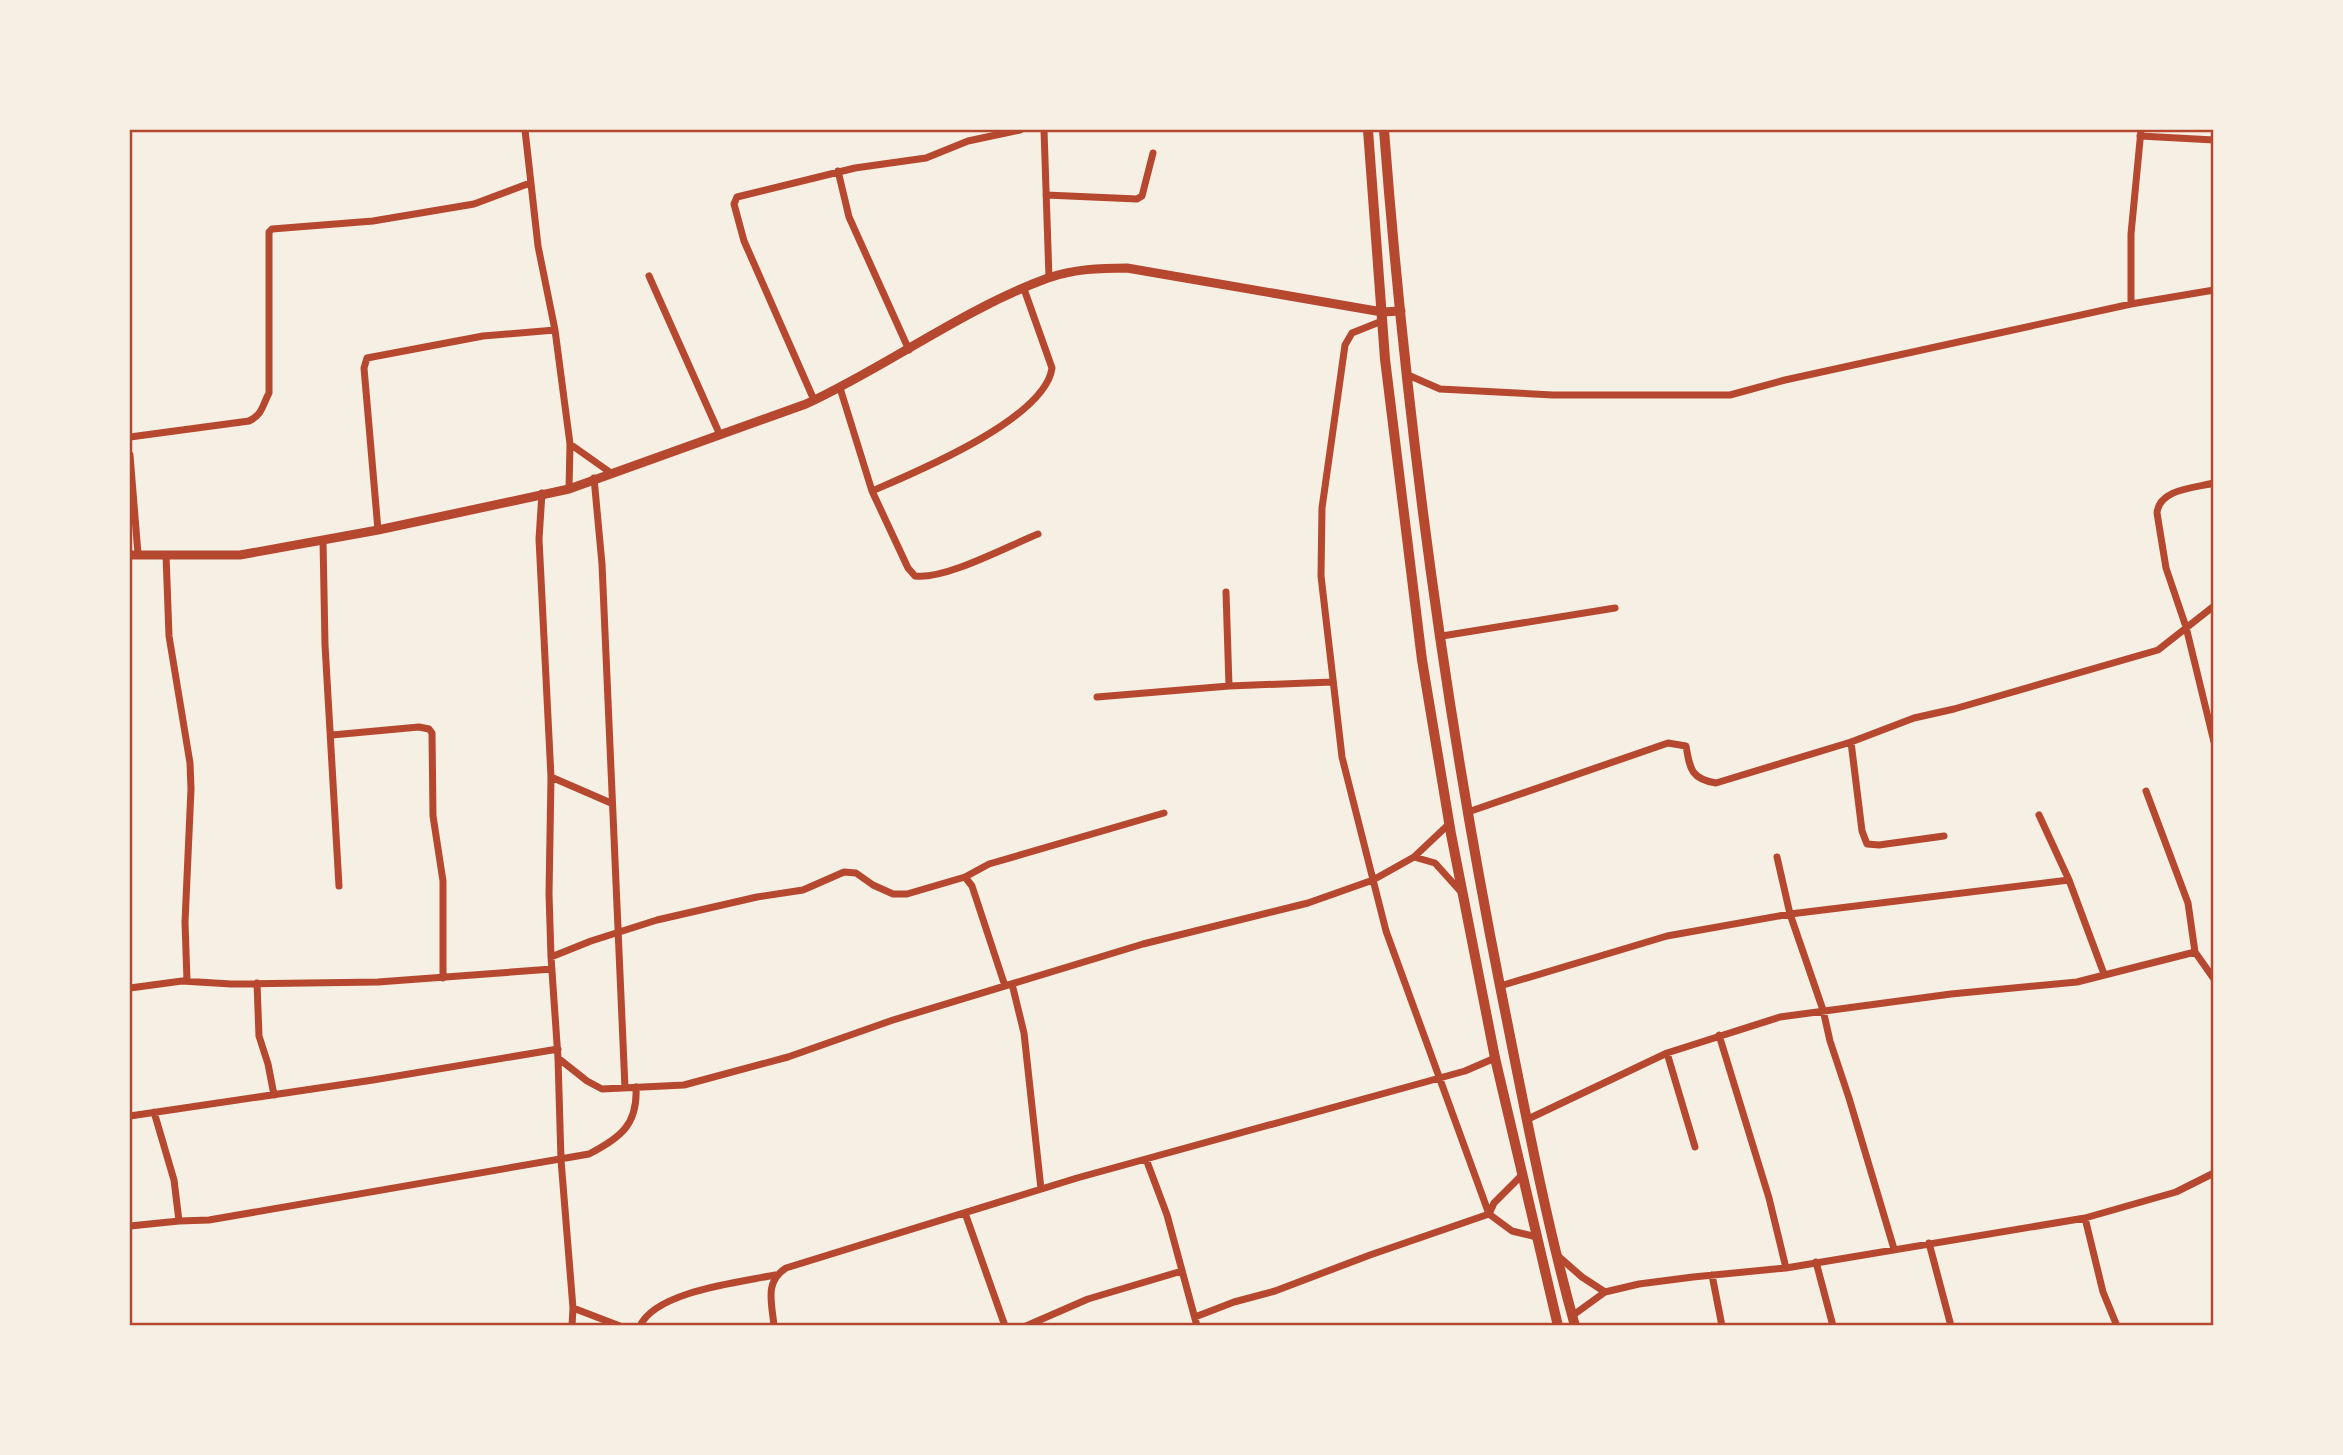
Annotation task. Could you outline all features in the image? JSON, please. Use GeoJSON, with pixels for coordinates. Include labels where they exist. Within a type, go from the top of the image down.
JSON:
{"type":"FeatureCollection","features":[{"type":"Feature","properties":{"kind":"highway"},"geometry":{"type":"LineString","coordinates":[[1368,130],[1385,359],[1422,660],[1495,1058],[1558,1325]]}},
{"type":"Feature","properties":{"kind":"highway"},"geometry":{"type":"LineString","coordinates":[[1384,130],[1422,517],[1479,883],[1526,1120],[1574,1321]]}},
{"type":"Feature","properties":{"kind":"street"},"geometry":{"type":"LineString","coordinates":[[525,130],[538,246],[555,330],[570,444],[569,488]]}},
{"type":"Feature","properties":{"kind":"street"},"geometry":{"type":"LineString","coordinates":[[814,400],[744,241],[734,204],[741,195],[838,171],[926,158],[968,141],[1020,130]]}},
{"type":"Feature","properties":{"kind":"street"},"geometry":{"type":"LineString","coordinates":[[1044,130],[1049,278]]}},
{"type":"Feature","properties":{"kind":"street"},"geometry":{"type":"LineString","coordinates":[[2131,304],[2131,234],[2140,133],[2214,140]]}},
{"type":"Feature","properties":{"kind":"street"},"geometry":{"type":"LineString","coordinates":[[1046,195],[1136,199],[1142,196],[1153,153]]}},
{"type":"Feature","properties":{"kind":"street"},"geometry":{"type":"LineString","coordinates":[[838,171],[849,217],[909,349]]}},
{"type":"Feature","properties":{"kind":"street"},"geometry":{"type":"LineString","coordinates":[[130,437],[249,421],[263,410],[269,393],[269,232],[272,229],[373,221],[474,204],[530,183]]}},
{"type":"Feature","properties":{"kind":"street"},"geometry":{"type":"LineString","coordinates":[[130,455],[134,555],[240,555],[378,530],[569,488],[814,400],[841,388],[977,311],[1049,278],[1088,269],[1127,268],[1382,316]]}},
{"type":"Feature","properties":{"kind":"street"},"geometry":{"type":"LineString","coordinates":[[649,276],[720,435]]}},
{"type":"Feature","properties":{"kind":"street"},"geometry":{"type":"LineString","coordinates":[[872,491],[926,468],[1002,427],[1040,393],[1051,377],[1052,368],[1024,289]]}},
{"type":"Feature","properties":{"kind":"street"},"geometry":{"type":"LineString","coordinates":[[1408,375],[1440,389],[1553,395],[1730,395],[1785,380],[2131,304],[2214,290]]}},
{"type":"Feature","properties":{"kind":"street"},"geometry":{"type":"LineString","coordinates":[[1401,312],[1382,316],[1352,333],[1345,345],[1323,495],[1321,576],[1342,757],[1386,930],[1489,1214],[1512,1231],[1537,1237]]}},
{"type":"Feature","properties":{"kind":"street"},"geometry":{"type":"LineString","coordinates":[[378,530],[364,368],[367,358],[483,336],[555,330]]}},
{"type":"Feature","properties":{"kind":"street"},"geometry":{"type":"LineString","coordinates":[[841,388],[872,491],[908,568],[915,576],[926,578],[943,573],[1038,534]]}},
{"type":"Feature","properties":{"kind":"street"},"geometry":{"type":"LineString","coordinates":[[570,444],[611,473]]}},
{"type":"Feature","properties":{"kind":"street"},"geometry":{"type":"LineString","coordinates":[[594,478],[602,564],[625,1088]]}},
{"type":"Feature","properties":{"kind":"street"},"geometry":{"type":"LineString","coordinates":[[2214,482],[2164,497],[2158,504],[2157,513],[2166,568],[2186,627],[2214,742]]}},
{"type":"Feature","properties":{"kind":"street"},"geometry":{"type":"LineString","coordinates":[[542,493],[539,539],[551,777],[551,957],[572,1325]]}},
{"type":"Feature","properties":{"kind":"street"},"geometry":{"type":"LineString","coordinates":[[323,540],[325,645],[339,886]]}},
{"type":"Feature","properties":{"kind":"street"},"geometry":{"type":"LineString","coordinates":[[166,555],[169,636],[190,763],[185,922],[187,981]]}},
{"type":"Feature","properties":{"kind":"street"},"geometry":{"type":"LineString","coordinates":[[1226,592],[1229,686]]}},
{"type":"Feature","properties":{"kind":"street"},"geometry":{"type":"LineString","coordinates":[[1468,812],[1668,743],[1686,746],[1694,774],[1702,781],[1716,783],[1851,742],[1914,718],[2158,650],[2214,606]]}},
{"type":"Feature","properties":{"kind":"street"},"geometry":{"type":"LineString","coordinates":[[1441,636],[1615,608]]}},
{"type":"Feature","properties":{"kind":"street"},"geometry":{"type":"LineString","coordinates":[[1097,697],[1229,686],[1332,682]]}},
{"type":"Feature","properties":{"kind":"street"},"geometry":{"type":"LineString","coordinates":[[331,735],[419,727],[429,729],[432,733],[433,816],[443,881],[443,978]]}},
{"type":"Feature","properties":{"kind":"street"},"geometry":{"type":"LineString","coordinates":[[1851,742],[1862,831],[1867,844],[1879,845],[1944,836]]}},
{"type":"Feature","properties":{"kind":"street"},"geometry":{"type":"LineString","coordinates":[[551,777],[611,803]]}},
{"type":"Feature","properties":{"kind":"street"},"geometry":{"type":"LineString","coordinates":[[2146,791],[2188,903],[2195,952],[2214,979]]}},
{"type":"Feature","properties":{"kind":"street"},"geometry":{"type":"LineString","coordinates":[[551,957],[657,920],[757,897],[803,890],[850,872],[893,894],[920,891],[965,877],[989,864],[1164,813]]}},
{"type":"Feature","properties":{"kind":"street"},"geometry":{"type":"LineString","coordinates":[[2039,815],[2069,880],[2104,974]]}},
{"type":"Feature","properties":{"kind":"street"},"geometry":{"type":"LineString","coordinates":[[558,1058],[602,1089],[684,1085],[788,1057],[892,1020],[1143,944],[1308,903],[1373,880],[1414,857],[1450,824]]}},
{"type":"Feature","properties":{"kind":"street"},"geometry":{"type":"LineString","coordinates":[[1414,857],[1435,863],[1463,894]]}},
{"type":"Feature","properties":{"kind":"street"},"geometry":{"type":"LineString","coordinates":[[1777,857],[1790,914],[1823,1010],[1829,1041],[1894,1249]]}},
{"type":"Feature","properties":{"kind":"street"},"geometry":{"type":"LineString","coordinates":[[965,877],[972,886],[1024,1033],[1041,1189]]}},
{"type":"Feature","properties":{"kind":"street"},"geometry":{"type":"LineString","coordinates":[[1500,986],[1667,936],[1790,914],[2069,880]]}},
{"type":"Feature","properties":{"kind":"street"},"geometry":{"type":"LineString","coordinates":[[1526,1120],[1667,1053],[1780,1017],[1951,994],[2077,982],[2195,952]]}},
{"type":"Feature","properties":{"kind":"street"},"geometry":{"type":"LineString","coordinates":[[130,988],[187,981],[379,982],[552,968]]}},
{"type":"Feature","properties":{"kind":"street"},"geometry":{"type":"LineString","coordinates":[[257,983],[259,1036],[274,1095]]}},
{"type":"Feature","properties":{"kind":"street"},"geometry":{"type":"LineString","coordinates":[[1719,1035],[1769,1198],[1786,1268]]}},
{"type":"Feature","properties":{"kind":"street"},"geometry":{"type":"LineString","coordinates":[[130,1116],[558,1048]]}},
{"type":"Feature","properties":{"kind":"street"},"geometry":{"type":"LineString","coordinates":[[1667,1053],[1695,1147]]}},
{"type":"Feature","properties":{"kind":"street"},"geometry":{"type":"LineString","coordinates":[[640,1325],[648,1313],[675,1297],[775,1275],[786,1268],[1041,1189],[1465,1071],[1495,1058]]}},
{"type":"Feature","properties":{"kind":"street"},"geometry":{"type":"LineString","coordinates":[[130,1226],[209,1220],[590,1154],[615,1140],[631,1119],[637,1096],[636,1087]]}},
{"type":"Feature","properties":{"kind":"street"},"geometry":{"type":"LineString","coordinates":[[154,1112],[174,1180],[179,1221]]}},
{"type":"Feature","properties":{"kind":"street"},"geometry":{"type":"LineString","coordinates":[[1146,1159],[1167,1215],[1197,1325]]}},
{"type":"Feature","properties":{"kind":"street"},"geometry":{"type":"LineString","coordinates":[[1574,1321],[1605,1292],[1639,1284],[1786,1268],[2085,1218],[2176,1192],[2214,1172]]}},
{"type":"Feature","properties":{"kind":"street"},"geometry":{"type":"LineString","coordinates":[[1195,1317],[1489,1214],[1494,1203],[1522,1175]]}},
{"type":"Feature","properties":{"kind":"street"},"geometry":{"type":"LineString","coordinates":[[965,1213],[1005,1325]]}},
{"type":"Feature","properties":{"kind":"street"},"geometry":{"type":"LineString","coordinates":[[2085,1218],[2103,1292],[2117,1325]]}},
{"type":"Feature","properties":{"kind":"street"},"geometry":{"type":"LineString","coordinates":[[1929,1243],[1951,1325]]}},
{"type":"Feature","properties":{"kind":"street"},"geometry":{"type":"LineString","coordinates":[[1558,1255],[1582,1277],[1605,1292]]}},
{"type":"Feature","properties":{"kind":"street"},"geometry":{"type":"LineString","coordinates":[[1816,1262],[1833,1325]]}},
{"type":"Feature","properties":{"kind":"street"},"geometry":{"type":"LineString","coordinates":[[1026,1325],[1088,1299],[1182,1271]]}},
{"type":"Feature","properties":{"kind":"street"},"geometry":{"type":"LineString","coordinates":[[774,1325],[771,1293],[775,1275]]}},
{"type":"Feature","properties":{"kind":"street"},"geometry":{"type":"LineString","coordinates":[[1712,1275],[1722,1325]]}},
{"type":"Feature","properties":{"kind":"street"},"geometry":{"type":"LineString","coordinates":[[573,1308],[620,1325]]}}]}
